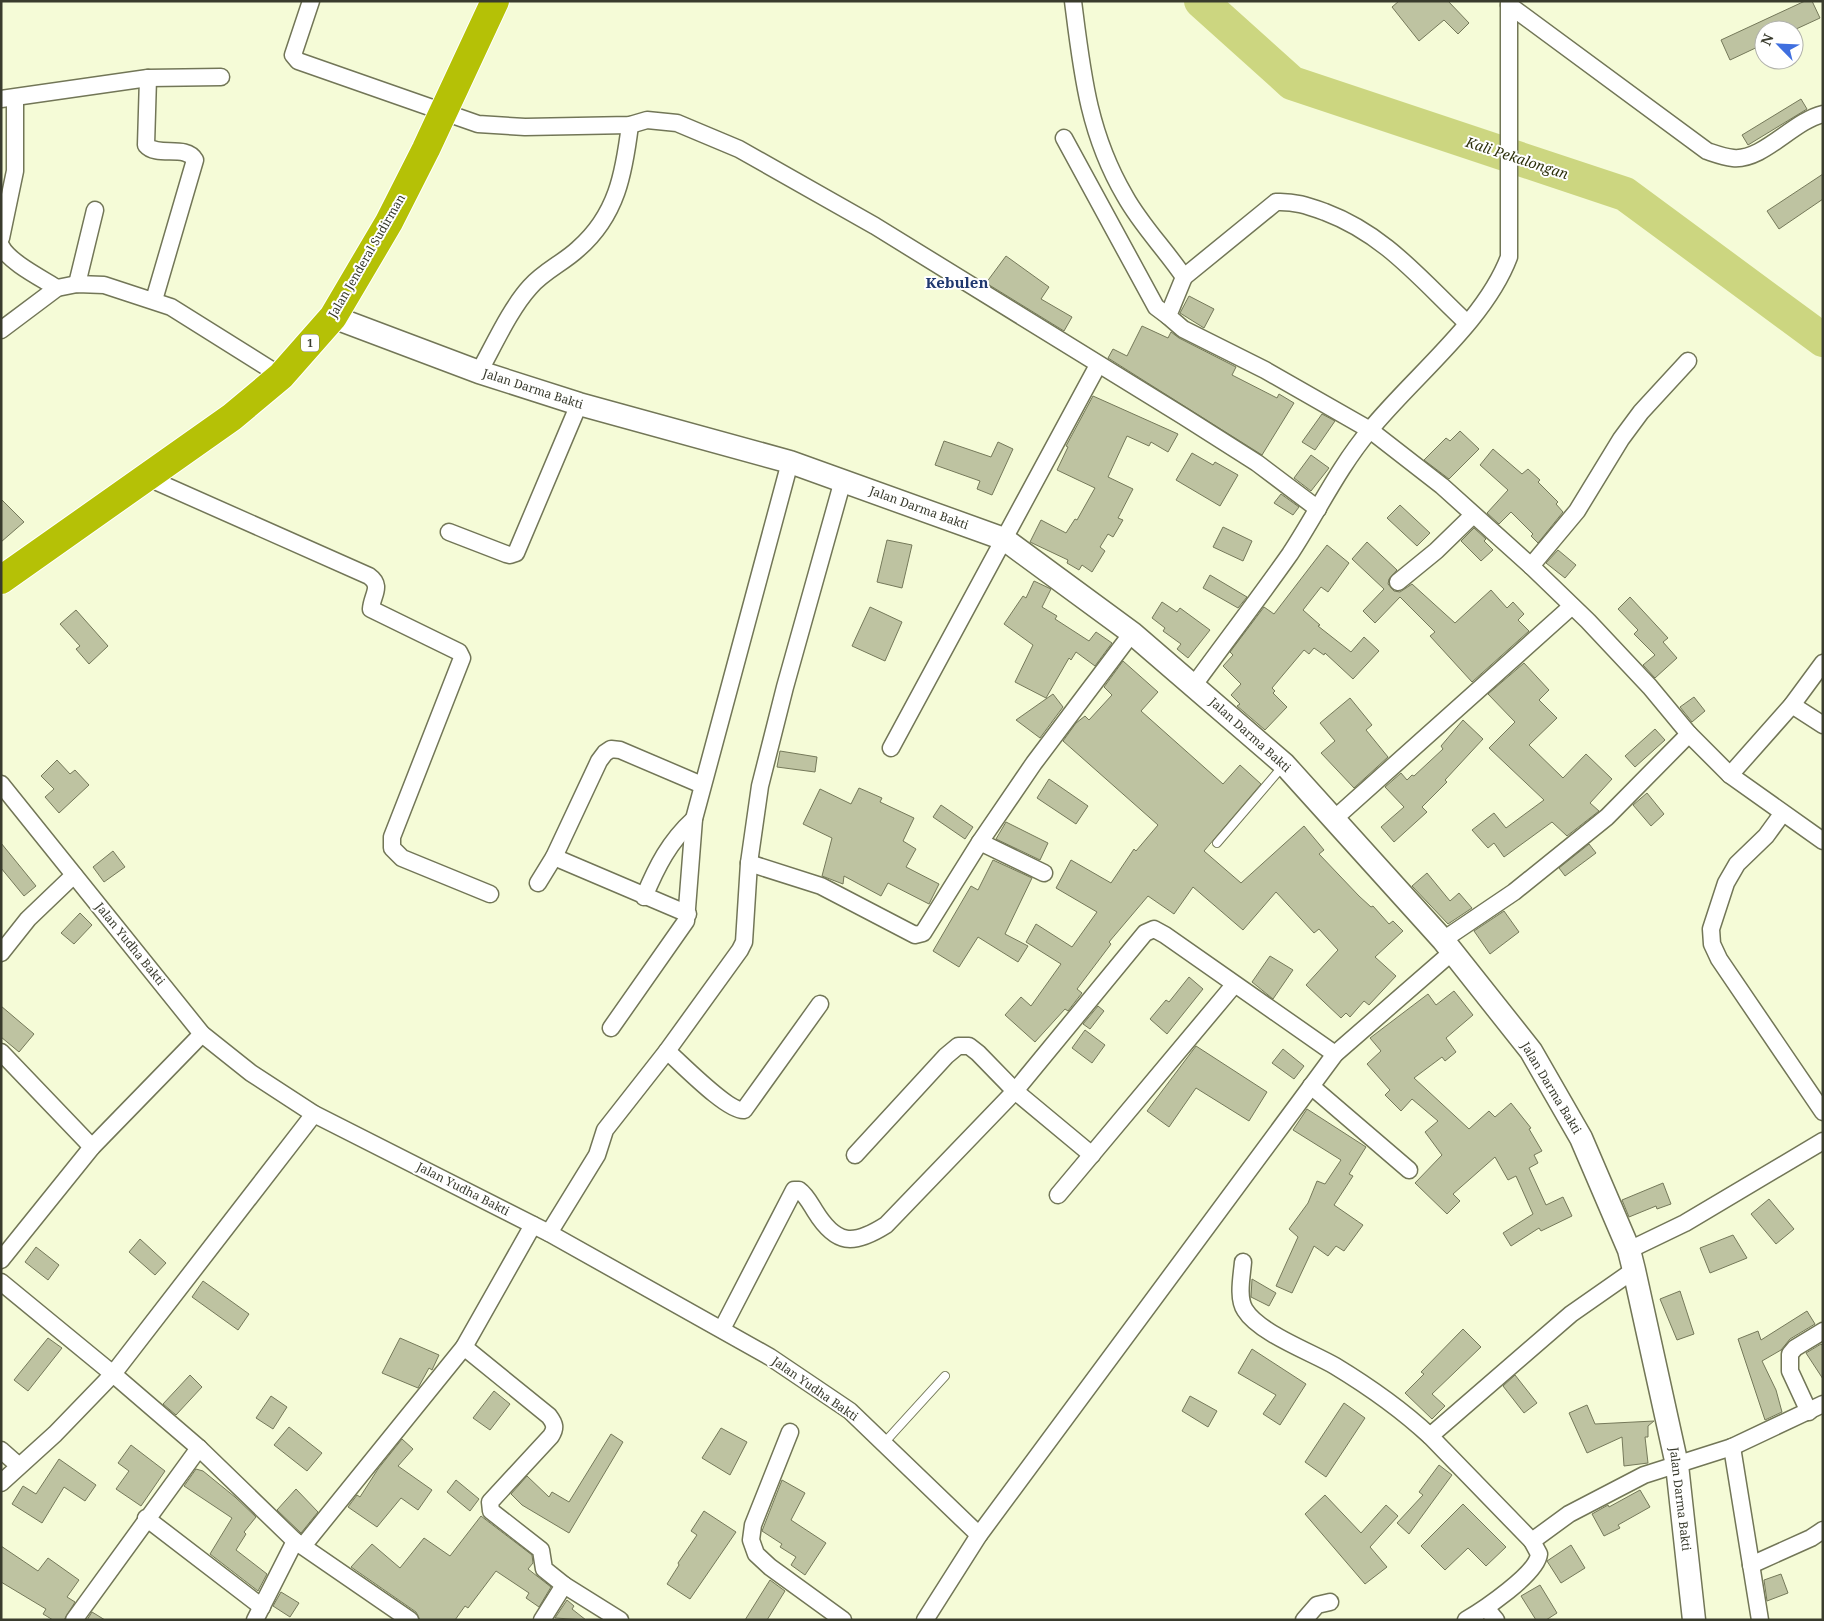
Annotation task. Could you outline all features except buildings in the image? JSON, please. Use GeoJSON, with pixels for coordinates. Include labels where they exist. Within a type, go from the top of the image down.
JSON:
{"type":"FeatureCollection","features":[{"type":"Feature","properties":{"kind":"highway","name":"Jalan Jenderal Sudirman"},"geometry":{"type":"LineString","coordinates":[[1,580],[232,417],[281,376],[333,318],[389,222],[443,113],[495,1]]}},
{"type":"Feature","properties":{"kind":"street"},"geometry":{"type":"LineString","coordinates":[[311,1],[293,55],[295,58],[443,113],[485,125],[525,127],[630,125],[648,120],[677,123],[739,149],[875,226],[1257,463],[1318,509]]}},
{"type":"Feature","properties":{"kind":"street"},"geometry":{"type":"LineString","coordinates":[[1073,1],[1085,91],[1109,166],[1125,197],[1184,277]]}},
{"type":"Feature","properties":{"kind":"street"},"geometry":{"type":"LineString","coordinates":[[1194,685],[1290,553],[1341,469],[1370,430],[1467,323],[1493,290],[1502,275],[1509,257],[1509,3]]}},
{"type":"Feature","properties":{"kind":"street"},"geometry":{"type":"LineString","coordinates":[[1509,3],[1707,150],[1722,156],[1736,159],[1753,154],[1809,118],[1823,114]]}},
{"type":"Feature","properties":{"kind":"street"},"geometry":{"type":"LineString","coordinates":[[1,238],[15,171],[8,99],[148,78],[221,77]]}},
{"type":"Feature","properties":{"kind":"street"},"geometry":{"type":"LineString","coordinates":[[148,78],[146,145],[152,150],[188,154],[195,160],[192,178],[154,300]]}},
{"type":"Feature","properties":{"kind":"street"},"geometry":{"type":"LineString","coordinates":[[478,372],[529,288],[557,263],[577,251],[589,239],[602,221],[622,181],[630,125]]}},
{"type":"Feature","properties":{"kind":"street"},"geometry":{"type":"LineString","coordinates":[[1064,138],[1156,307],[1183,329],[1265,370],[1370,430],[1442,486],[1472,516],[1531,566],[1572,606],[1650,687],[1689,734],[1730,776],[1823,841]]}},
{"type":"Feature","properties":{"kind":"street"},"geometry":{"type":"LineString","coordinates":[[1168,316],[1184,277],[1276,202],[1298,203],[1359,228],[1394,251],[1467,323]]}},
{"type":"Feature","properties":{"kind":"street"},"geometry":{"type":"LineString","coordinates":[[77,284],[95,210]]}},
{"type":"Feature","properties":{"kind":"street"},"geometry":{"type":"LineString","coordinates":[[1,246],[4,252],[22,266],[57,288]]}},
{"type":"Feature","properties":{"kind":"street"},"geometry":{"type":"LineString","coordinates":[[1,330],[57,288],[77,284],[104,285],[171,307],[281,376]]}},
{"type":"Feature","properties":{"kind":"street","name":"Jalan Darma Bakti"},"geometry":{"type":"LineString","coordinates":[[333,318],[478,372],[580,404],[790,462],[1004,539],[1132,633],[1284,764],[1447,946],[1531,1051],[1581,1138],[1632,1260],[1694,1459],[1694,1620]]}},
{"type":"Feature","properties":{"kind":"street"},"geometry":{"type":"LineString","coordinates":[[1531,566],[1577,511],[1621,439],[1641,412],[1688,361]]}},
{"type":"Feature","properties":{"kind":"street"},"geometry":{"type":"LineString","coordinates":[[891,748],[1098,366]]}},
{"type":"Feature","properties":{"kind":"street"},"geometry":{"type":"LineString","coordinates":[[449,532],[506,554],[510,555],[516,552],[580,404]]}},
{"type":"Feature","properties":{"kind":"street"},"geometry":{"type":"LineString","coordinates":[[611,1028],[679,933],[688,914],[694,819],[790,462]]}},
{"type":"Feature","properties":{"kind":"street"},"geometry":{"type":"LineString","coordinates":[[146,477],[369,576],[377,584],[371,609],[459,652],[462,658],[392,837],[392,848],[402,858],[490,894]]}},
{"type":"Feature","properties":{"kind":"street"},"geometry":{"type":"LineString","coordinates":[[549,1233],[597,1155],[605,1130],[667,1051],[744,942],[749,863],[760,786],[785,687],[843,480]]}},
{"type":"Feature","properties":{"kind":"street"},"geometry":{"type":"LineString","coordinates":[[1398,582],[1436,551],[1472,516]]}},
{"type":"Feature","properties":{"kind":"street"},"geometry":{"type":"LineString","coordinates":[[1334,819],[1572,606]]}},
{"type":"Feature","properties":{"kind":"street"},"geometry":{"type":"LineString","coordinates":[[749,863],[821,886],[918,936],[926,929],[980,842],[1034,763],[1132,633]]}},
{"type":"Feature","properties":{"kind":"street"},"geometry":{"type":"LineString","coordinates":[[1730,776],[1792,705],[1823,663]]}},
{"type":"Feature","properties":{"kind":"street"},"geometry":{"type":"LineString","coordinates":[[1792,705],[1823,725]]}},
{"type":"Feature","properties":{"kind":"street"},"geometry":{"type":"LineString","coordinates":[[925,1620],[979,1535],[1335,1054],[1447,946],[1607,817],[1689,734]]}},
{"type":"Feature","properties":{"kind":"street"},"geometry":{"type":"LineString","coordinates":[[538,883],[554,856],[599,761],[611,749],[620,750],[702,785]]}},
{"type":"Feature","properties":{"kind":"street","name":"Jalan Yudha Bakti"},"geometry":{"type":"LineString","coordinates":[[1,784],[202,1034],[252,1074],[314,1114],[549,1233],[770,1357],[850,1411],[979,1535]]}},
{"type":"Feature","properties":{"kind":"street"},"geometry":{"type":"LineString","coordinates":[[1782,814],[1766,836],[1737,864],[1726,883],[1711,928],[1712,944],[1718,959],[1823,1112]]}},
{"type":"Feature","properties":{"kind":"street"},"geometry":{"type":"LineString","coordinates":[[644,897],[666,850],[677,834],[694,819]]}},
{"type":"Feature","properties":{"kind":"street"},"geometry":{"type":"LineString","coordinates":[[980,842],[1044,873]]}},
{"type":"Feature","properties":{"kind":"street"},"geometry":{"type":"LineString","coordinates":[[554,856],[644,897],[688,914]]}},
{"type":"Feature","properties":{"kind":"street"},"geometry":{"type":"LineString","coordinates":[[1,953],[28,919],[74,875]]}},
{"type":"Feature","properties":{"kind":"street"},"geometry":{"type":"LineString","coordinates":[[722,1329],[794,1190],[798,1190],[807,1197],[825,1227],[835,1236],[846,1239],[873,1233],[886,1225],[1015,1091],[1145,933],[1154,929],[1165,936],[1335,1054]]}},
{"type":"Feature","properties":{"kind":"street"},"geometry":{"type":"LineString","coordinates":[[1058,1195],[1234,985]]}},
{"type":"Feature","properties":{"kind":"street"},"geometry":{"type":"LineString","coordinates":[[667,1051],[722,1099],[739,1110],[744,1110],[820,1004]]}},
{"type":"Feature","properties":{"kind":"street"},"geometry":{"type":"LineString","coordinates":[[1,1260],[92,1147],[202,1034]]}},
{"type":"Feature","properties":{"kind":"street"},"geometry":{"type":"LineString","coordinates":[[855,1155],[946,1056],[958,1046],[969,1046],[1015,1091],[1092,1155]]}},
{"type":"Feature","properties":{"kind":"street"},"geometry":{"type":"LineString","coordinates":[[1,1052],[92,1147]]}},
{"type":"Feature","properties":{"kind":"street"},"geometry":{"type":"LineString","coordinates":[[1311,1086],[1409,1170]]}},
{"type":"Feature","properties":{"kind":"street"},"geometry":{"type":"LineString","coordinates":[[1,1483],[18,1465],[55,1434],[113,1374],[314,1114]]}},
{"type":"Feature","properties":{"kind":"street"},"geometry":{"type":"LineString","coordinates":[[1430,1436],[1632,1260],[1692,1219],[1823,1141]]}},
{"type":"Feature","properties":{"kind":"street"},"geometry":{"type":"LineString","coordinates":[[146,1518],[258,1613],[299,1544],[464,1347],[533,1225]]}},
{"type":"Feature","properties":{"kind":"street"},"geometry":{"type":"LineString","coordinates":[[1243,1262],[1242,1298],[1244,1309],[1255,1322],[1335,1366],[1379,1396],[1430,1436],[1532,1541],[1539,1554],[1537,1562],[1491,1614],[1466,1620]]}},
{"type":"Feature","properties":{"kind":"street"},"geometry":{"type":"LineString","coordinates":[[1,1282],[199,1448],[299,1544],[410,1620]]}},
{"type":"Feature","properties":{"kind":"street"},"geometry":{"type":"LineString","coordinates":[[1532,1541],[1569,1514],[1644,1475],[1732,1447],[1816,1408],[1790,1371],[1788,1361],[1790,1354],[1795,1348],[1823,1331]]}},
{"type":"Feature","properties":{"kind":"street"},"geometry":{"type":"LineString","coordinates":[[464,1347],[549,1416],[554,1423],[555,1430],[551,1436],[490,1502],[491,1511],[540,1550],[544,1569],[620,1620]]}},
{"type":"Feature","properties":{"kind":"street"},"geometry":{"type":"LineString","coordinates":[[790,1432],[754,1525],[751,1540],[756,1554],[770,1567],[844,1620]]}},
{"type":"Feature","properties":{"kind":"street"},"geometry":{"type":"LineString","coordinates":[[1732,1447],[1760,1620]]}},
{"type":"Feature","properties":{"kind":"street"},"geometry":{"type":"LineString","coordinates":[[74,1620],[146,1518],[199,1448]]}},
{"type":"Feature","properties":{"kind":"street"},"geometry":{"type":"LineString","coordinates":[[1,1450],[18,1465]]}},
{"type":"Feature","properties":{"kind":"street"},"geometry":{"type":"LineString","coordinates":[[1751,1565],[1811,1538],[1823,1530]]}},
{"type":"Feature","properties":{"kind":"street"},"geometry":{"type":"LineString","coordinates":[[542,1620],[564,1584]]}},
{"type":"Feature","properties":{"kind":"street"},"geometry":{"type":"LineString","coordinates":[[1304,1620],[1317,1605],[1330,1602]]}},
{"type":"Feature","properties":{"kind":"lane"},"geometry":{"type":"LineString","coordinates":[[1217,843],[1284,764]]}},
{"type":"Feature","properties":{"kind":"lane"},"geometry":{"type":"LineString","coordinates":[[884,1443],[945,1376]]}},
{"type":"Feature","properties":{"kind":"waterway","name":"Kali Pekalongan"},"geometry":{"type":"LineString","coordinates":[[1201,1],[1292,83],[1625,194],[1823,340]]}},
{"type":"Feature","properties":{"kind":"district","name":"Kebulen"},"geometry":{"type":"Point","coordinates":[957,283]}}]}
